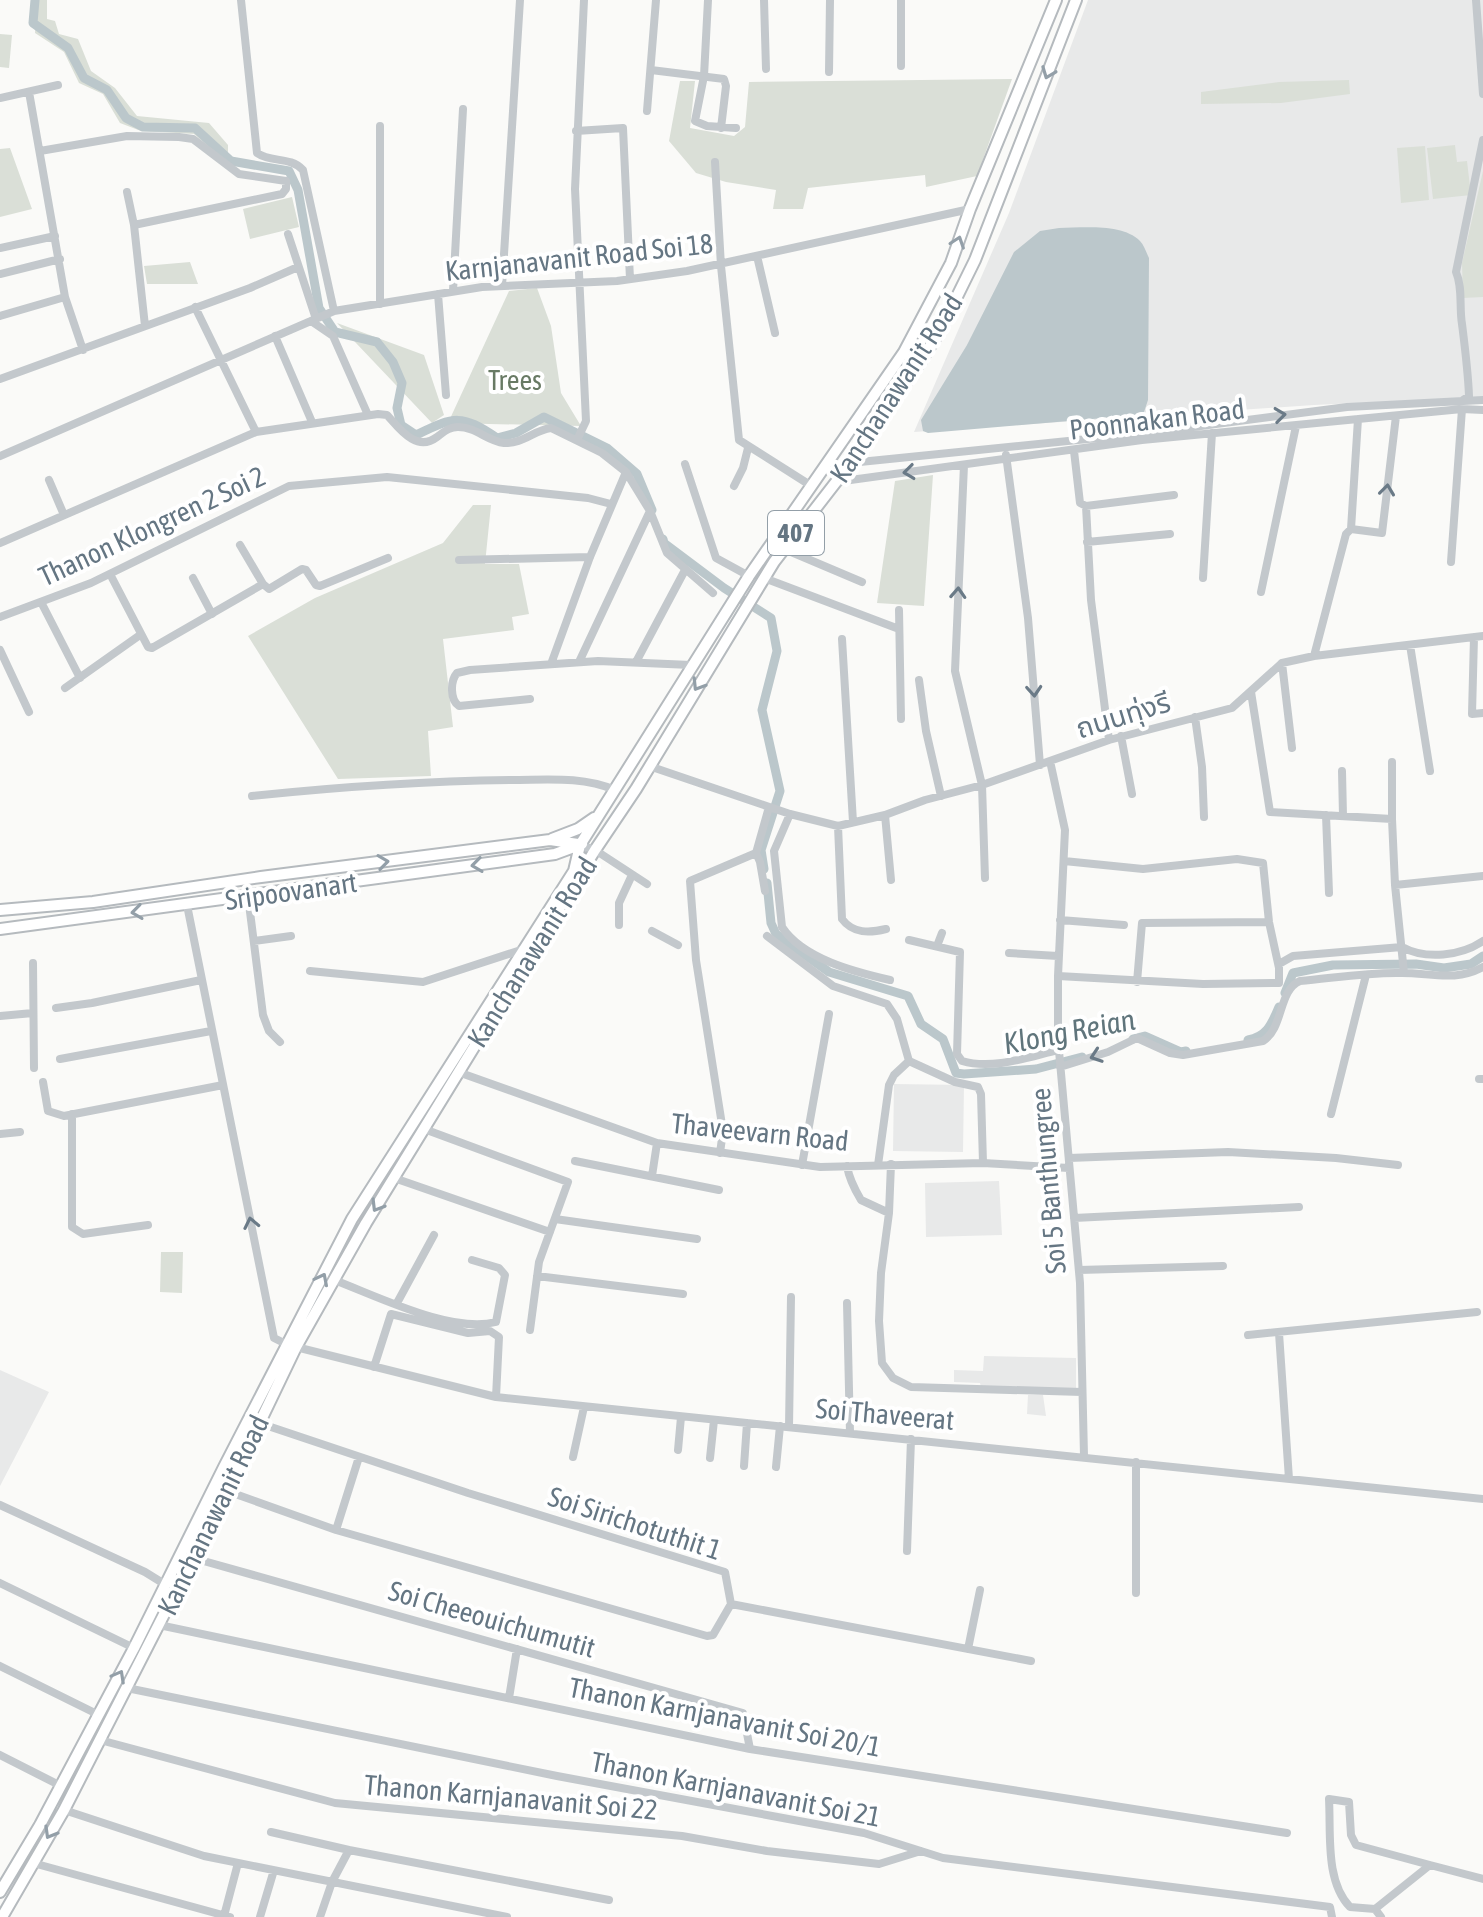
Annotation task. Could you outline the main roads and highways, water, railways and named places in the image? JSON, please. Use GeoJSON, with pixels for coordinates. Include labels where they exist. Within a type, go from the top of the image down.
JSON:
{"type":"FeatureCollection","features":[{"type":"Feature","properties":{"kind":"main road","name":"Kanchanawanit Road"},"geometry":{"type":"LineString","coordinates":[[580,845],[747,578],[904,352],[951,263],[1056,0]]}},
{"type":"Feature","properties":{"kind":"main road","name":"Kanchanawanit Road"},"geometry":{"type":"LineString","coordinates":[[0,1892],[104,1718],[140,1650],[159,1625],[227,1491],[352,1219],[524,949],[611,826],[761,583],[921,361],[961,292],[1076,0]]}},
{"type":"Feature","properties":{"kind":"main road"},"geometry":{"type":"LineString","coordinates":[[833,452],[850,463]]}},
{"type":"Feature","properties":{"kind":"main road"},"geometry":{"type":"LineString","coordinates":[[820,472],[836,482]]}},
{"type":"Feature","properties":{"kind":"main road"},"geometry":{"type":"LineString","coordinates":[[550,840],[578,829],[600,814]]}},
{"type":"Feature","properties":{"kind":"main road","name":"Sripoovanart"},"geometry":{"type":"LineString","coordinates":[[0,929],[555,854],[593,839],[611,826]]}},
{"type":"Feature","properties":{"kind":"main road","name":"Sripoovanart"},"geometry":{"type":"LineString","coordinates":[[0,910],[93,902],[550,840],[580,845]]}},
{"type":"Feature","properties":{"kind":"main road"},"geometry":{"type":"LineString","coordinates":[[576,874],[580,845]]}},
{"type":"Feature","properties":{"kind":"main road"},"geometry":{"type":"LineString","coordinates":[[555,854],[565,857],[576,874]]}},
{"type":"Feature","properties":{"kind":"main road","name":"Kanchanawanit Road"},"geometry":{"type":"LineString","coordinates":[[3,1917],[100,1740],[104,1718],[127,1688],[166,1585],[224,1467],[292,1346],[576,874]]}},
{"type":"Feature","properties":{"kind":"main road"},"geometry":{"type":"LineString","coordinates":[[282,876],[284,891]]}},
{"type":"Feature","properties":{"kind":"waterway","name":"Klong Reian"},"geometry":{"type":"LineString","coordinates":[[35,0],[33,23],[68,48],[84,78],[107,90],[126,118],[143,127],[195,128],[231,161],[289,171],[298,190],[319,308],[335,332],[377,342],[393,362],[402,383],[397,408],[401,425],[416,435],[449,421],[465,421],[497,438],[516,433],[544,417],[607,448],[637,474],[652,510]]}},
{"type":"Feature","properties":{"kind":"waterway","name":"Klong Reian"},"geometry":{"type":"LineString","coordinates":[[663,539],[664,543],[724,588],[771,618],[777,651],[762,710],[780,791],[761,850],[764,869]]}},
{"type":"Feature","properties":{"kind":"waterway","name":"Klong Reian"},"geometry":{"type":"LineString","coordinates":[[767,883],[771,923],[776,934],[829,972],[908,996],[921,1024],[943,1039],[956,1073],[1036,1069],[1082,1057]]}},
{"type":"Feature","properties":{"kind":"waterway","name":"Klong Reian"},"geometry":{"type":"LineString","coordinates":[[1285,993],[1293,973],[1333,965],[1416,964],[1444,968],[1471,964],[1483,956]]}},
{"type":"Feature","properties":{"kind":"waterway","name":"Klong Reian"},"geometry":{"type":"LineString","coordinates":[[1248,1040],[1265,1032],[1279,1007]]}},
{"type":"Feature","properties":{"kind":"waterway","name":"Klong Reian"},"geometry":{"type":"LineString","coordinates":[[1133,1039],[1145,1036],[1181,1052],[1186,1051]]}},
{"type":"Feature","properties":{"kind":"park label","name":"Trees"},"geometry":{"type":"Point","coordinates":[515,380]}}]}
